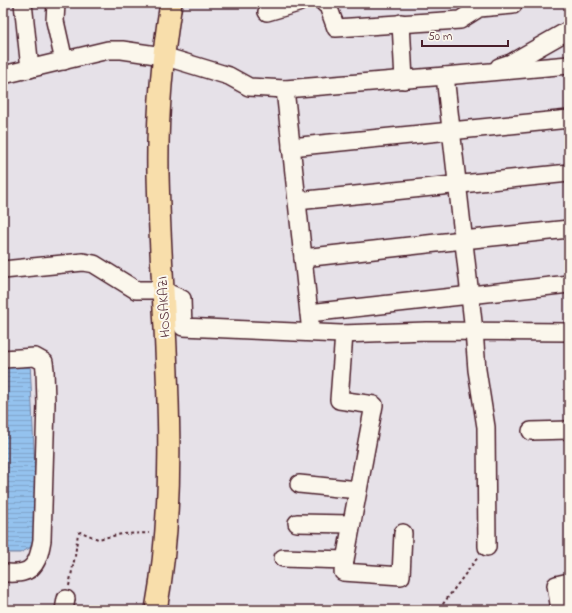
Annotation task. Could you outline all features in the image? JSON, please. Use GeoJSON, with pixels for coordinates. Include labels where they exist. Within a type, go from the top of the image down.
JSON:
{"type":"FeatureCollection","features":[{"type":"Feature","properties":{"kind":"main road","name":"HOSAKAZI"},"geometry":{"type":"LineString","coordinates":[[156,610],[160,589],[169,490],[169,436],[158,172],[163,56],[171,3]]}},
{"type":"Feature","properties":{"kind":"street"},"geometry":{"type":"LineString","coordinates":[[23,3],[30,69]]}},
{"type":"Feature","properties":{"kind":"street"},"geometry":{"type":"LineString","coordinates":[[56,3],[55,21],[64,61]]}},
{"type":"Feature","properties":{"kind":"street"},"geometry":{"type":"LineString","coordinates":[[267,12],[298,3]]}},
{"type":"Feature","properties":{"kind":"street"},"geometry":{"type":"LineString","coordinates":[[324,3],[328,6],[336,28],[460,20],[479,8],[513,5]]}},
{"type":"Feature","properties":{"kind":"street"},"geometry":{"type":"LineString","coordinates":[[401,23],[404,80]]}},
{"type":"Feature","properties":{"kind":"street"},"geometry":{"type":"LineString","coordinates":[[482,73],[511,63],[569,30]]}},
{"type":"Feature","properties":{"kind":"street"},"geometry":{"type":"LineString","coordinates":[[3,75],[108,50],[122,50],[163,56],[229,76],[249,87],[285,88],[404,80],[569,65]]}},
{"type":"Feature","properties":{"kind":"street"},"geometry":{"type":"LineString","coordinates":[[445,76],[474,331],[477,370],[486,427],[486,547]]}},
{"type":"Feature","properties":{"kind":"street"},"geometry":{"type":"LineString","coordinates":[[285,88],[311,333]]}},
{"type":"Feature","properties":{"kind":"street"},"geometry":{"type":"LineString","coordinates":[[291,147],[569,119]]}},
{"type":"Feature","properties":{"kind":"street"},"geometry":{"type":"LineString","coordinates":[[297,201],[569,173]]}},
{"type":"Feature","properties":{"kind":"street"},"geometry":{"type":"LineString","coordinates":[[303,258],[569,230]]}},
{"type":"Feature","properties":{"kind":"street"},"geometry":{"type":"LineString","coordinates":[[3,270],[83,262],[94,264],[136,290],[162,290],[182,299],[183,327],[344,334],[427,331],[569,332]]}},
{"type":"Feature","properties":{"kind":"street"},"geometry":{"type":"LineString","coordinates":[[309,313],[569,284]]}},
{"type":"Feature","properties":{"kind":"street"},"geometry":{"type":"LineString","coordinates":[[344,334],[339,400],[374,405],[343,572],[402,576],[403,533]]}},
{"type":"Feature","properties":{"kind":"street"},"geometry":{"type":"LineString","coordinates":[[3,359],[35,357],[44,362],[46,404],[42,540],[39,554],[34,565],[24,572],[3,573]]}},
{"type":"Feature","properties":{"kind":"street"},"geometry":{"type":"LineString","coordinates":[[531,431],[569,430]]}},
{"type":"Feature","properties":{"kind":"street"},"geometry":{"type":"LineString","coordinates":[[299,484],[358,490]]}},
{"type":"Feature","properties":{"kind":"street"},"geometry":{"type":"LineString","coordinates":[[297,522],[352,524]]}},
{"type":"Feature","properties":{"kind":"street"},"geometry":{"type":"LineString","coordinates":[[283,558],[345,560]]}},
{"type":"Feature","properties":{"kind":"street"},"geometry":{"type":"LineString","coordinates":[[560,610],[556,585],[569,582]]}},
{"type":"Feature","properties":{"kind":"path"},"geometry":{"type":"LineString","coordinates":[[65,604],[78,533],[81,532],[98,539],[122,534],[166,533]]}},
{"type":"Feature","properties":{"kind":"path"},"geometry":{"type":"LineString","coordinates":[[441,610],[443,604],[486,547]]}},
{"type":"Feature","properties":{"kind":"water"},"geometry":{"type":"Polygon","coordinates":[[[3,356],[30,361],[36,494],[32,547],[20,553],[3,553],[3,356]]]}}]}
